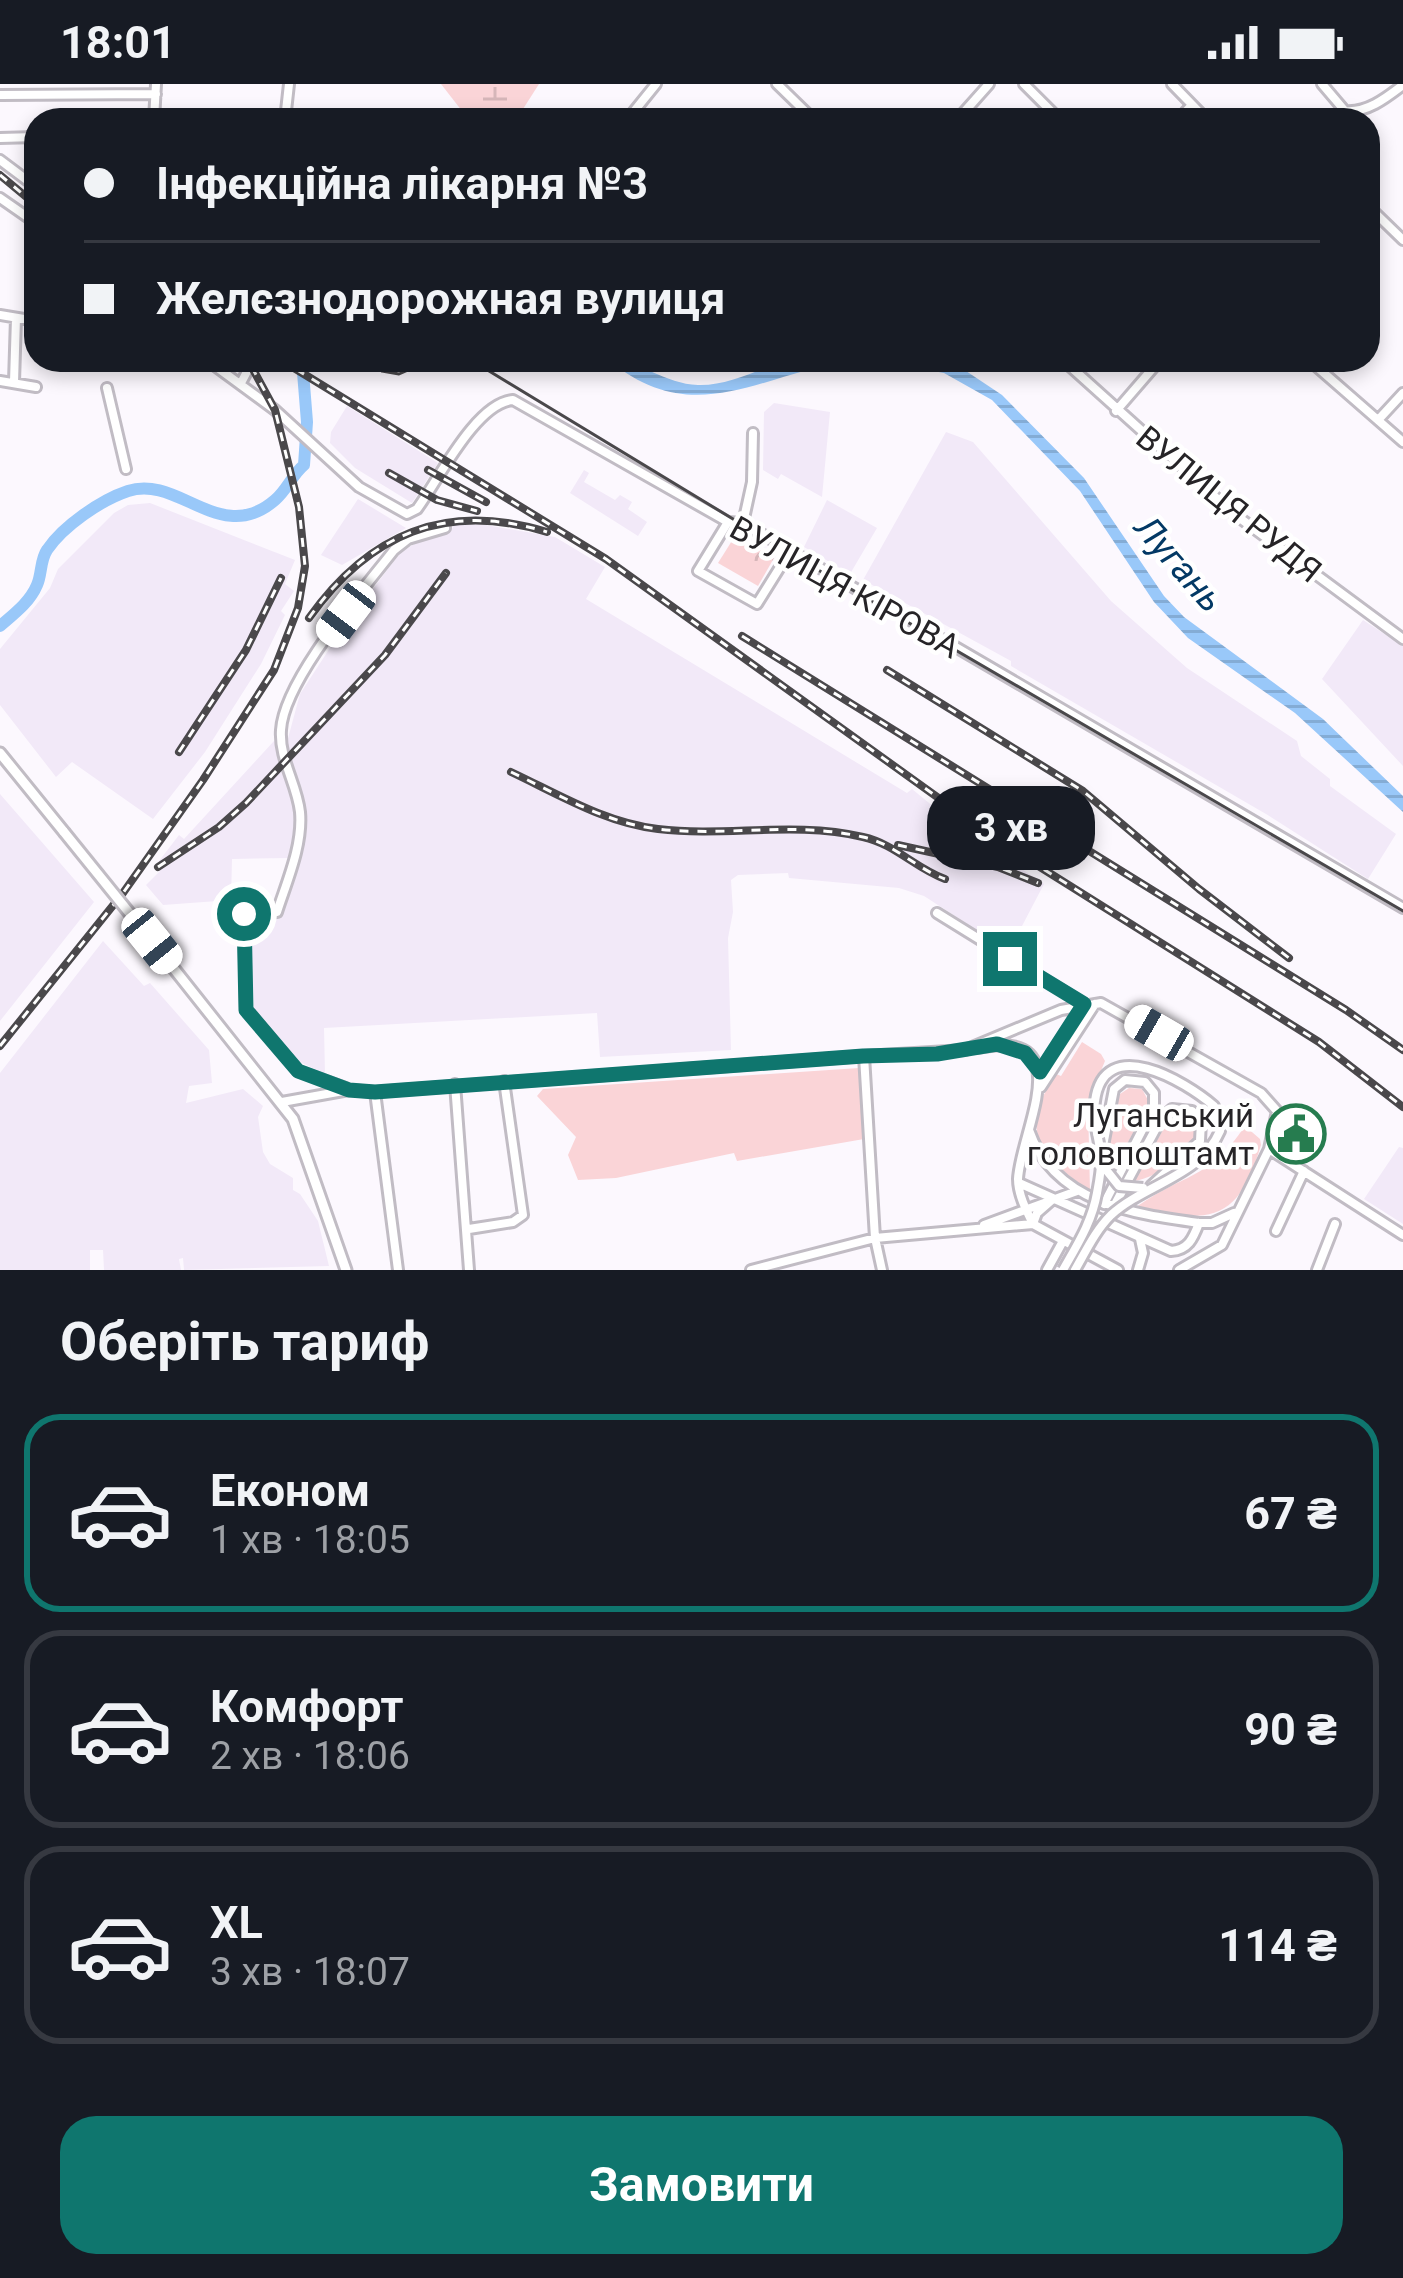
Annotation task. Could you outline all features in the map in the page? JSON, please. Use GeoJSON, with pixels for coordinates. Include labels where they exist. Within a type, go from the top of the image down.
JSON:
{"type":"FeatureCollection","features":[{"type":"Feature","properties":{"kind":"main road"},"geometry":{"type":"LineString","coordinates":[[0,753],[282,1102],[293,1119],[346,1270]]}},
{"type":"Feature","properties":{"kind":"street"},"geometry":{"type":"LineString","coordinates":[[637,108],[656,84]]}},
{"type":"Feature","properties":{"kind":"street"},"geometry":{"type":"LineString","coordinates":[[777,84],[802,108]]}},
{"type":"Feature","properties":{"kind":"street"},"geometry":{"type":"LineString","coordinates":[[967,108],[988,84]]}},
{"type":"Feature","properties":{"kind":"street"},"geometry":{"type":"LineString","coordinates":[[1024,84],[1048,108]]}},
{"type":"Feature","properties":{"kind":"street"},"geometry":{"type":"LineString","coordinates":[[1172,84],[1193,108]]}},
{"type":"Feature","properties":{"kind":"street"},"geometry":{"type":"LineString","coordinates":[[1322,84],[1342,108]]}},
{"type":"Feature","properties":{"kind":"street"},"geometry":{"type":"LineString","coordinates":[[1366,108],[1403,85]]}},
{"type":"Feature","properties":{"kind":"street"},"geometry":{"type":"LineString","coordinates":[[0,94],[156,89]]}},
{"type":"Feature","properties":{"kind":"street"},"geometry":{"type":"LineString","coordinates":[[1380,218],[1403,240]]}},
{"type":"Feature","properties":{"kind":"street"},"geometry":{"type":"LineString","coordinates":[[0,315],[24,319]]}},
{"type":"Feature","properties":{"kind":"street"},"geometry":{"type":"LineString","coordinates":[[14,382],[16,318]]}},
{"type":"Feature","properties":{"kind":"street"},"geometry":{"type":"LineString","coordinates":[[225,372],[241,383],[247,372]]}},
{"type":"Feature","properties":{"kind":"street","name":"ВУЛИЦЯ РУДЯ"},"geometry":{"type":"LineString","coordinates":[[1075,372],[1233,513],[1403,639]]}},
{"type":"Feature","properties":{"kind":"street"},"geometry":{"type":"LineString","coordinates":[[1116,411],[1150,372]]}},
{"type":"Feature","properties":{"kind":"street"},"geometry":{"type":"LineString","coordinates":[[1324,372],[1403,442]]}},
{"type":"Feature","properties":{"kind":"street"},"geometry":{"type":"LineString","coordinates":[[0,380],[36,387]]}},
{"type":"Feature","properties":{"kind":"street","name":"ВУЛИЦЯ КІРОВА"},"geometry":{"type":"LineString","coordinates":[[241,383],[358,487],[407,514],[417,509],[484,412],[513,400],[728,522],[743,523],[1403,908]]}},
{"type":"Feature","properties":{"kind":"street"},"geometry":{"type":"LineString","coordinates":[[106,388],[126,470]]}},
{"type":"Feature","properties":{"kind":"street"},"geometry":{"type":"LineString","coordinates":[[1379,419],[1403,393]]}},
{"type":"Feature","properties":{"kind":"street"},"geometry":{"type":"LineString","coordinates":[[743,523],[752,482],[753,433]]}},
{"type":"Feature","properties":{"kind":"street"},"geometry":{"type":"LineString","coordinates":[[728,522],[698,571],[757,604],[790,551]]}},
{"type":"Feature","properties":{"kind":"street"},"geometry":{"type":"LineString","coordinates":[[349,1090],[298,1071],[246,1010],[244,914],[277,912],[293,859],[300,815],[280,727],[304,670],[394,550],[408,539],[445,528]]}},
{"type":"Feature","properties":{"kind":"street"},"geometry":{"type":"LineString","coordinates":[[938,913],[1084,1004]]}},
{"type":"Feature","properties":{"kind":"street"},"geometry":{"type":"LineString","coordinates":[[1096,1003],[1040,1088],[1018,1183],[1033,1224],[1097,1266],[1118,1270]]}},
{"type":"Feature","properties":{"kind":"street"},"geometry":{"type":"LineString","coordinates":[[965,1050],[1096,1003],[1125,1013],[1272,1101],[1277,1123],[1269,1148],[1222,1245],[1179,1270]]}},
{"type":"Feature","properties":{"kind":"street"},"geometry":{"type":"LineString","coordinates":[[1040,1088],[1040,1072],[1084,1004]]}},
{"type":"Feature","properties":{"kind":"street"},"geometry":{"type":"LineString","coordinates":[[1025,1025],[1017,1042],[1040,1072]]}},
{"type":"Feature","properties":{"kind":"street"},"geometry":{"type":"LineString","coordinates":[[282,1102],[349,1090],[375,1092],[997,1044],[1025,1053]]}},
{"type":"Feature","properties":{"kind":"street"},"geometry":{"type":"LineString","coordinates":[[863,1056],[875,1238],[882,1270]]}},
{"type":"Feature","properties":{"kind":"street"},"geometry":{"type":"LineString","coordinates":[[1126,1065],[1150,1068],[1208,1100],[1221,1122],[1202,1159],[1151,1186],[1136,1190],[1120,1186],[1108,1177],[1101,1159],[1094,1116],[1099,1086],[1126,1065]]}},
{"type":"Feature","properties":{"kind":"street"},"geometry":{"type":"LineString","coordinates":[[1063,1270],[1090,1219],[1111,1096],[1119,1084],[1132,1079],[1150,1087],[1156,1116],[1109,1206]]}},
{"type":"Feature","properties":{"kind":"street"},"geometry":{"type":"LineString","coordinates":[[469,1229],[513,1222],[523,1215],[505,1081]]}},
{"type":"Feature","properties":{"kind":"street"},"geometry":{"type":"LineString","coordinates":[[455,1084],[469,1270]]}},
{"type":"Feature","properties":{"kind":"street"},"geometry":{"type":"LineString","coordinates":[[375,1092],[398,1270]]}},
{"type":"Feature","properties":{"kind":"street"},"geometry":{"type":"LineString","coordinates":[[1075,1270],[1101,1226],[1196,1146],[1202,1134],[1197,1116],[1186,1108],[1156,1116]]}},
{"type":"Feature","properties":{"kind":"street"},"geometry":{"type":"LineString","coordinates":[[1028,1128],[1040,1151],[1078,1191],[1109,1206],[1198,1223],[1212,1223],[1237,1212]]}},
{"type":"Feature","properties":{"kind":"street"},"geometry":{"type":"LineString","coordinates":[[1269,1148],[1403,1235]]}},
{"type":"Feature","properties":{"kind":"street"},"geometry":{"type":"LineString","coordinates":[[1276,1231],[1304,1172]]}},
{"type":"Feature","properties":{"kind":"street"},"geometry":{"type":"LineString","coordinates":[[1018,1183],[1171,1251],[1182,1250],[1198,1223]]}},
{"type":"Feature","properties":{"kind":"street"},"geometry":{"type":"LineString","coordinates":[[977,1227],[1078,1191]]}},
{"type":"Feature","properties":{"kind":"street"},"geometry":{"type":"LineString","coordinates":[[1033,1224],[1037,1213],[1053,1199]]}},
{"type":"Feature","properties":{"kind":"street"},"geometry":{"type":"LineString","coordinates":[[1317,1270],[1335,1223]]}},
{"type":"Feature","properties":{"kind":"street"},"geometry":{"type":"LineString","coordinates":[[751,1270],[875,1238],[1033,1224]]}},
{"type":"Feature","properties":{"kind":"street"},"geometry":{"type":"LineString","coordinates":[[1138,1270],[1144,1253],[1140,1239]]}},
{"type":"Feature","properties":{"kind":"street"},"geometry":{"type":"LineString","coordinates":[[1046,1270],[1063,1241]]}},
{"type":"Feature","properties":{"kind":"shaded area"},"geometry":{"type":"Polygon","coordinates":[[[774,403],[830,412],[822,497],[781,474],[778,479],[763,470],[764,412],[774,403]]]}},
{"type":"Feature","properties":{"kind":"shaded area"},"geometry":{"type":"Polygon","coordinates":[[[347,406],[438,463],[412,503],[355,468],[330,443],[331,432],[347,406]]]}},
{"type":"Feature","properties":{"kind":"shaded area"},"geometry":{"type":"Polygon","coordinates":[[[946,432],[973,442],[1111,601],[1187,668],[1297,741],[1301,756],[1330,779],[1330,786],[1396,834],[1368,879],[1011,666],[1011,661],[863,580],[946,432]]]}},
{"type":"Feature","properties":{"kind":"shaded area"},"geometry":{"type":"Polygon","coordinates":[[[584,470],[589,473],[584,482],[615,500],[620,495],[632,502],[628,509],[647,522],[638,536],[570,493],[584,470]]]}},
{"type":"Feature","properties":{"kind":"shaded area"},"geometry":{"type":"Polygon","coordinates":[[[358,499],[406,528],[342,565],[321,555],[358,499]]]}},
{"type":"Feature","properties":{"kind":"shaded area"},"geometry":{"type":"Polygon","coordinates":[[[827,500],[877,528],[850,574],[804,547],[827,500]]]}},
{"type":"Feature","properties":{"kind":"shaded area"},"geometry":{"type":"Polygon","coordinates":[[[150,503],[295,560],[285,584],[294,591],[281,611],[285,615],[261,664],[205,752],[153,819],[72,762],[56,777],[0,705],[0,649],[50,588],[58,569],[114,513],[128,505],[150,503]]]}},
{"type":"Feature","properties":{"kind":"shaded area"},"geometry":{"type":"Polygon","coordinates":[[[480,524],[555,537],[605,567],[586,599],[907,793],[912,789],[1044,884],[1009,951],[924,896],[899,888],[789,878],[788,873],[738,875],[731,880],[733,912],[728,938],[731,1050],[600,1057],[597,1013],[324,1028],[325,1074],[298,1061],[254,1009],[250,919],[282,915],[303,834],[304,810],[287,742],[300,694],[400,553],[422,539],[451,531],[454,525],[480,524]]]}},
{"type":"Feature","properties":{"kind":"shaded area"},"geometry":{"type":"Polygon","coordinates":[[[1363,620],[1403,646],[1403,766],[1322,679],[1363,620]]]}},
{"type":"Feature","properties":{"kind":"shaded area"},"geometry":{"type":"Polygon","coordinates":[[[274,741],[280,746],[297,817],[289,858],[232,859],[231,900],[163,905],[146,885],[160,871],[156,865],[179,835],[184,839],[274,741]]]}},
{"type":"Feature","properties":{"kind":"shaded area"},"geometry":{"type":"Polygon","coordinates":[[[0,794],[94,902],[0,1021],[0,794]]]}},
{"type":"Feature","properties":{"kind":"shaded area"},"geometry":{"type":"Polygon","coordinates":[[[103,941],[144,986],[150,983],[209,1050],[212,1083],[189,1086],[186,1103],[243,1089],[263,1106],[258,1117],[263,1152],[270,1164],[293,1178],[293,1190],[318,1221],[329,1266],[184,1270],[183,1258],[179,1259],[181,1270],[104,1270],[103,1250],[90,1250],[90,1270],[0,1270],[0,1073],[103,941]]]}},
{"type":"Feature","properties":{"kind":"shaded area"},"geometry":{"type":"Polygon","coordinates":[[[1399,1147],[1403,1148],[1403,1224],[1364,1199],[1399,1147]]]}},
{"type":"Feature","properties":{"kind":"green space"},"geometry":{"type":"Polygon","coordinates":[[[441,84],[539,84],[524,108],[460,108],[441,84]]]}},
{"type":"Feature","properties":{"kind":"green space"},"geometry":{"type":"Polygon","coordinates":[[[735,536],[774,558],[758,586],[718,563],[735,536]]]}},
{"type":"Feature","properties":{"kind":"green space"},"geometry":{"type":"Polygon","coordinates":[[[1082,1042],[1105,1061],[1088,1102],[1090,1192],[1047,1153],[1036,1127],[1044,1094],[1082,1042]]]}},
{"type":"Feature","properties":{"kind":"green space"},"geometry":{"type":"Polygon","coordinates":[[[859,1068],[864,1139],[737,1161],[734,1153],[616,1178],[578,1180],[568,1155],[576,1137],[537,1096],[543,1089],[859,1068]]]}},
{"type":"Feature","properties":{"kind":"green space"},"geometry":{"type":"Polygon","coordinates":[[[1129,1088],[1142,1089],[1149,1102],[1114,1170],[1109,1142],[1112,1122],[1120,1094],[1129,1088]]]}},
{"type":"Feature","properties":{"kind":"green space"},"geometry":{"type":"Polygon","coordinates":[[[1182,1115],[1193,1119],[1197,1128],[1189,1146],[1163,1169],[1134,1181],[1168,1121],[1182,1115]]]}},
{"type":"Feature","properties":{"kind":"green space"},"geometry":{"type":"Polygon","coordinates":[[[1245,1126],[1261,1145],[1252,1172],[1230,1204],[1200,1216],[1134,1209],[1206,1167],[1245,1126]]]}},
{"type":"Feature","properties":{"kind":"water"},"geometry":{"type":"Polygon","coordinates":[[[627,372],[652,372],[675,381],[710,385],[757,372],[800,372],[700,395],[671,392],[627,372]]]}},
{"type":"Feature","properties":{"kind":"water"},"geometry":{"type":"Polygon","coordinates":[[[939,372],[968,372],[1002,395],[1084,478],[1164,596],[1184,617],[1323,719],[1403,796],[1403,812],[1295,713],[1188,638],[1154,602],[1080,491],[992,400],[939,372]]]}},
{"type":"Feature","properties":{"kind":"waterway"},"geometry":{"type":"LineString","coordinates":[[0,626],[34,591],[54,541],[83,515],[117,495],[146,488],[236,516],[275,500],[304,465],[303,372]]}},
{"type":"Feature","properties":{"kind":"tram line"},"geometry":{"type":"LineString","coordinates":[[388,372],[404,372]]}},
{"type":"Feature","properties":{"kind":"tram line"},"geometry":{"type":"LineString","coordinates":[[491,372],[789,553],[1403,911]]}},
{"type":"Feature","properties":{"kind":"railway"},"geometry":{"type":"LineString","coordinates":[[0,175],[24,195]]}},
{"type":"Feature","properties":{"kind":"railway"},"geometry":{"type":"LineString","coordinates":[[0,1046],[123,893],[203,780],[274,670],[298,608],[305,566],[299,507],[275,410],[254,372]]}},
{"type":"Feature","properties":{"kind":"railway"},"geometry":{"type":"LineString","coordinates":[[301,372],[606,559],[997,840],[1319,1042],[1403,1107]]}},
{"type":"Feature","properties":{"kind":"railway"},"geometry":{"type":"LineString","coordinates":[[428,470],[486,502]]}},
{"type":"Feature","properties":{"kind":"railway"},"geometry":{"type":"LineString","coordinates":[[389,473],[437,500],[477,511]]}},
{"type":"Feature","properties":{"kind":"railway"},"geometry":{"type":"LineString","coordinates":[[309,618],[357,565],[412,532],[475,521],[547,532]]}},
{"type":"Feature","properties":{"kind":"railway"},"geometry":{"type":"LineString","coordinates":[[158,867],[246,803],[385,655],[446,573]]}},
{"type":"Feature","properties":{"kind":"railway"},"geometry":{"type":"LineString","coordinates":[[179,752],[246,650],[281,578]]}},
{"type":"Feature","properties":{"kind":"railway"},"geometry":{"type":"LineString","coordinates":[[742,636],[1346,1010],[1403,1050]]}},
{"type":"Feature","properties":{"kind":"railway"},"geometry":{"type":"LineString","coordinates":[[887,670],[1083,791],[1289,958]]}},
{"type":"Feature","properties":{"kind":"railway"},"geometry":{"type":"LineString","coordinates":[[511,772],[638,826],[684,831],[837,832],[874,840],[945,879]]}},
{"type":"Feature","properties":{"kind":"railway"},"geometry":{"type":"LineString","coordinates":[[898,845],[998,867],[1038,883]]}},
{"type":"Feature","properties":{"kind":"place","name":"Луганський головпоштамт"},"geometry":{"type":"Point","coordinates":[1296,1134]}},
{"type":"Feature","properties":{"kind":"route"},"geometry":{"type":"LineString","coordinates":[[244,914],[246,1010],[298,1071],[349,1090],[375,1092],[937,1054],[997,1044],[1025,1053],[1040,1072],[1084,1004],[1010,959]]}},
{"type":"Feature","properties":{"kind":"water label","name":"Лугань"},"geometry":{"type":"Point","coordinates":[1179,564]}}]}
